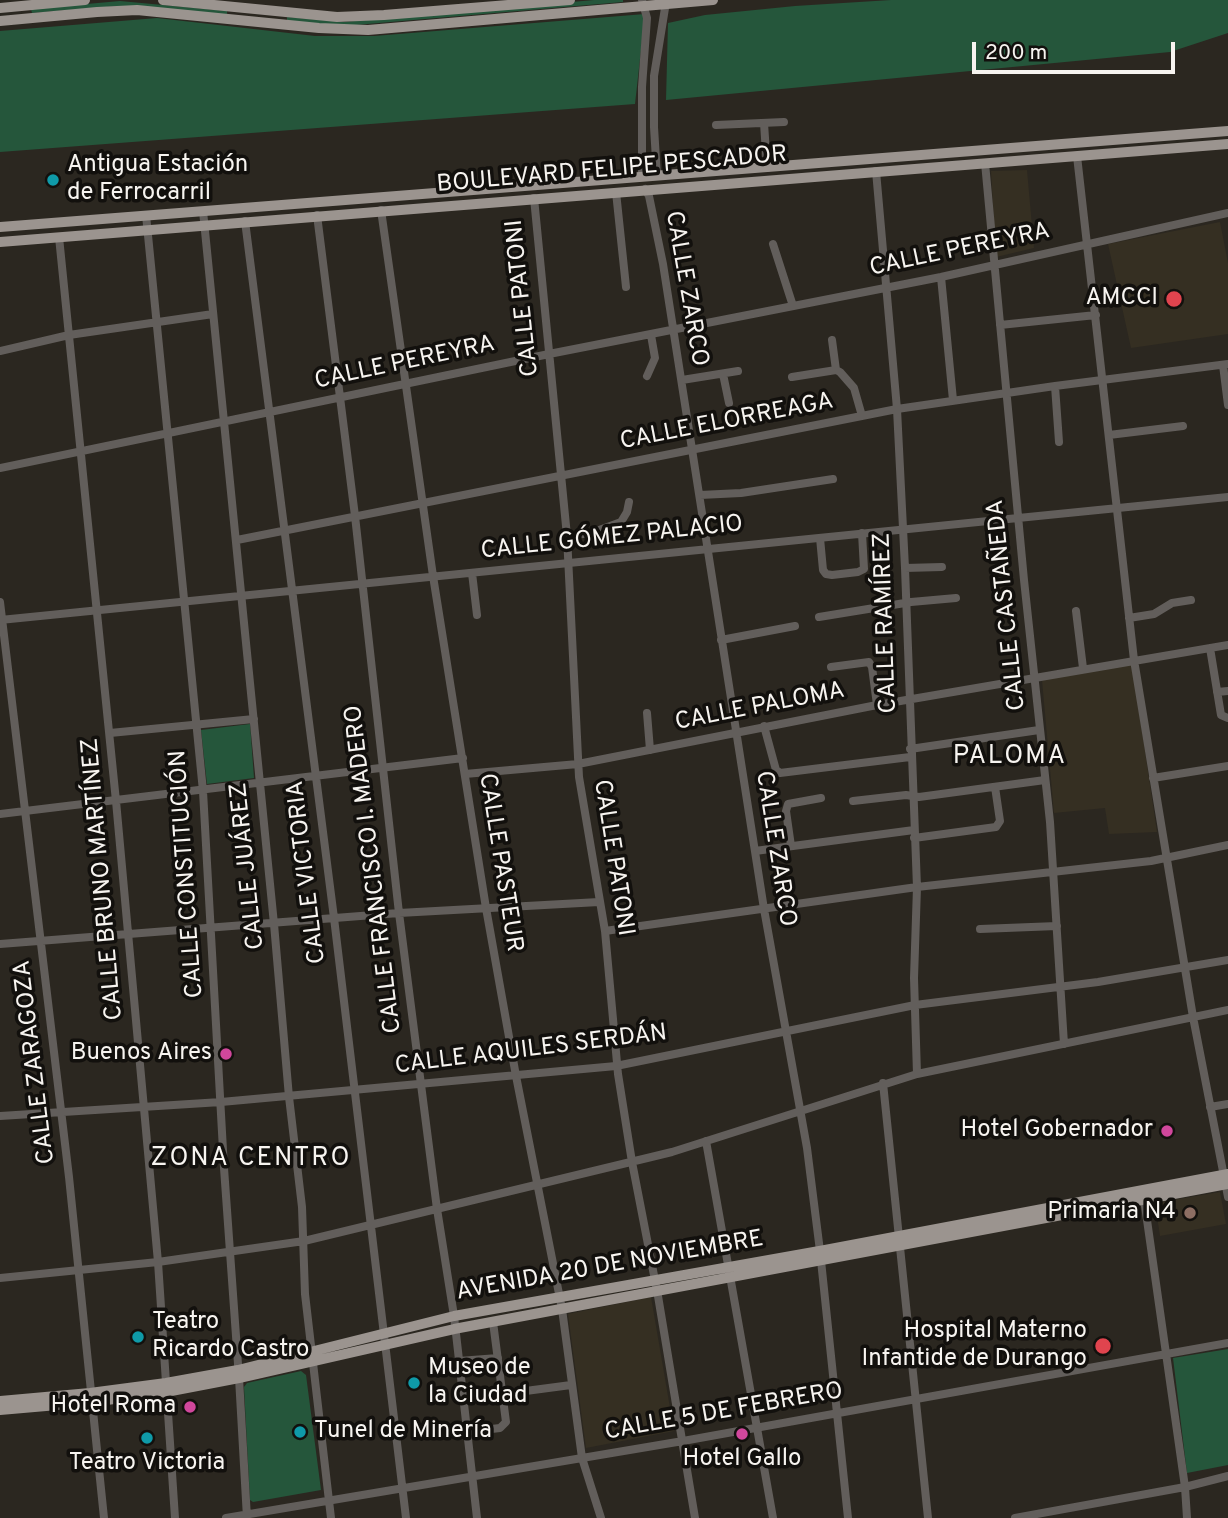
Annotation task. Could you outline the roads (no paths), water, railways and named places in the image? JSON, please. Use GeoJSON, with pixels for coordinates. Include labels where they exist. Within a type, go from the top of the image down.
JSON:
{"type":"FeatureCollection","features":[{"type":"Feature","properties":{"kind":"main road"},"geometry":{"type":"LineString","coordinates":[[0,8],[85,0]]}},
{"type":"Feature","properties":{"kind":"main road"},"geometry":{"type":"LineString","coordinates":[[163,0],[319,16],[355,17],[570,0]]}},
{"type":"Feature","properties":{"kind":"main road"},"geometry":{"type":"LineString","coordinates":[[0,21],[137,10],[328,29],[368,30],[644,3],[713,0]]}},
{"type":"Feature","properties":{"kind":"main road"},"geometry":{"type":"LineString","coordinates":[[254,22],[256,10]]}},
{"type":"Feature","properties":{"kind":"main road","name":"BOULEVARD FELIPE PESCADOR"},"geometry":{"type":"LineString","coordinates":[[0,227],[1228,131]]}},
{"type":"Feature","properties":{"kind":"main road","name":"BOULEVARD FELIPE PESCADOR"},"geometry":{"type":"LineString","coordinates":[[0,242],[1228,144]]}},
{"type":"Feature","properties":{"kind":"main road"},"geometry":{"type":"LineString","coordinates":[[876,171],[877,164],[883,158]]}},
{"type":"Feature","properties":{"kind":"main road"},"geometry":{"type":"LineString","coordinates":[[642,177],[645,189]]}},
{"type":"Feature","properties":{"kind":"main road"},"geometry":{"type":"LineString","coordinates":[[570,182],[580,186],[582,194]]}},
{"type":"Feature","properties":{"kind":"main road"},"geometry":{"type":"LineString","coordinates":[[534,198],[536,191],[544,184]]}},
{"type":"Feature","properties":{"kind":"main road"},"geometry":{"type":"LineString","coordinates":[[317,215],[326,206],[351,199]]}},
{"type":"Feature","properties":{"kind":"main road"},"geometry":{"type":"LineString","coordinates":[[59,237],[62,229],[76,221]]}},
{"type":"Feature","properties":{"kind":"main road","name":"AVENIDA 20 DE NOVIEMBRE"},"geometry":{"type":"LineString","coordinates":[[0,1410],[166,1388],[239,1374],[384,1338],[454,1316],[561,1303],[1226,1180]]}},
{"type":"Feature","properties":{"kind":"main road","name":"AVENIDA 20 DE NOVIEMBRE"},"geometry":{"type":"LineString","coordinates":[[900,1240],[1144,1199],[1226,1180]]}},
{"type":"Feature","properties":{"kind":"main road","name":"AVENIDA 20 DE NOVIEMBRE"},"geometry":{"type":"LineString","coordinates":[[384,1338],[494,1322],[561,1303]]}},
{"type":"Feature","properties":{"kind":"main road","name":"AVENIDA 20 DE NOVIEMBRE"},"geometry":{"type":"LineString","coordinates":[[0,1401],[91,1398]]}},
{"type":"Feature","properties":{"kind":"street"},"geometry":{"type":"LineString","coordinates":[[657,176],[654,75],[666,2]]}},
{"type":"Feature","properties":{"kind":"street"},"geometry":{"type":"LineString","coordinates":[[642,177],[642,87],[647,18],[644,3]]}},
{"type":"Feature","properties":{"kind":"street"},"geometry":{"type":"LineString","coordinates":[[716,125],[784,122]]}},
{"type":"Feature","properties":{"kind":"street"},"geometry":{"type":"LineString","coordinates":[[764,123],[767,168]]}},
{"type":"Feature","properties":{"kind":"street"},"geometry":{"type":"LineString","coordinates":[[1077,156],[1134,660],[1193,1017],[1228,1197]]}},
{"type":"Feature","properties":{"kind":"street","name":"CALLE CASTAÑEDA"},"geometry":{"type":"LineString","coordinates":[[985,163],[1054,871],[1064,1044]]}},
{"type":"Feature","properties":{"kind":"street","name":"CALLE RAMÍREZ"},"geometry":{"type":"LineString","coordinates":[[876,171],[897,409],[905,568],[916,887],[917,1074]]}},
{"type":"Feature","properties":{"kind":"street","name":"CALLE ZARCO"},"geometry":{"type":"LineString","coordinates":[[645,189],[649,196],[663,264],[764,909],[800,1111],[821,1255],[848,1518]]}},
{"type":"Feature","properties":{"kind":"street"},"geometry":{"type":"LineString","coordinates":[[616,192],[626,287]]}},
{"type":"Feature","properties":{"kind":"street","name":"CALLE PATONI"},"geometry":{"type":"LineString","coordinates":[[534,198],[567,536],[578,764],[605,931],[617,1066],[695,1518]]}},
{"type":"Feature","properties":{"kind":"street","name":"CALLE PASTEUR"},"geometry":{"type":"LineString","coordinates":[[381,210],[422,503],[486,908],[561,1303],[582,1458],[601,1518]]}},
{"type":"Feature","properties":{"kind":"street","name":"CALLE JUÁREZ"},"geometry":{"type":"LineString","coordinates":[[203,211],[304,1241],[305,1294],[331,1518]]}},
{"type":"Feature","properties":{"kind":"street","name":"CALLE PEREYRA"},"geometry":{"type":"LineString","coordinates":[[0,467],[548,354],[941,277],[1228,213]]}},
{"type":"Feature","properties":{"kind":"street","name":"CALLE CONSTITUCIÓN"},"geometry":{"type":"LineString","coordinates":[[146,215],[203,791],[223,1168],[231,1252],[246,1516]]}},
{"type":"Feature","properties":{"kind":"street","name":"CALLE FRANCISCO I. MADERO"},"geometry":{"type":"LineString","coordinates":[[317,215],[355,516],[398,913],[437,1209],[454,1316],[477,1518]]}},
{"type":"Feature","properties":{"kind":"street","name":"CALLE VICTORIA"},"geometry":{"type":"LineString","coordinates":[[245,221],[334,918],[406,1518]]}},
{"type":"Feature","properties":{"kind":"street","name":"CALLE BRUNO MARTÍNEZ"},"geometry":{"type":"LineString","coordinates":[[59,237],[110,733],[158,1262],[175,1518]]}},
{"type":"Feature","properties":{"kind":"street"},"geometry":{"type":"LineString","coordinates":[[773,244],[793,306]]}},
{"type":"Feature","properties":{"kind":"street"},"geometry":{"type":"LineString","coordinates":[[941,277],[953,400]]}},
{"type":"Feature","properties":{"kind":"street"},"geometry":{"type":"LineString","coordinates":[[0,351],[69,335],[213,314]]}},
{"type":"Feature","properties":{"kind":"street"},"geometry":{"type":"LineString","coordinates":[[1000,325],[1096,315]]}},
{"type":"Feature","properties":{"kind":"street"},"geometry":{"type":"LineString","coordinates":[[646,376],[655,358],[651,335]]}},
{"type":"Feature","properties":{"kind":"street"},"geometry":{"type":"LineString","coordinates":[[832,340],[835,370],[850,382],[862,416]]}},
{"type":"Feature","properties":{"kind":"street"},"geometry":{"type":"LineString","coordinates":[[1226,365],[1228,405]]}},
{"type":"Feature","properties":{"kind":"street","name":"CALLE ELORREAGA"},"geometry":{"type":"LineString","coordinates":[[237,540],[897,409],[1226,365]]}},
{"type":"Feature","properties":{"kind":"street"},"geometry":{"type":"LineString","coordinates":[[792,377],[835,370]]}},
{"type":"Feature","properties":{"kind":"street"},"geometry":{"type":"LineString","coordinates":[[682,380],[738,371]]}},
{"type":"Feature","properties":{"kind":"street"},"geometry":{"type":"LineString","coordinates":[[723,374],[729,402]]}},
{"type":"Feature","properties":{"kind":"street"},"geometry":{"type":"LineString","coordinates":[[1055,386],[1059,442]]}},
{"type":"Feature","properties":{"kind":"street"},"geometry":{"type":"LineString","coordinates":[[1109,435],[1183,426]]}},
{"type":"Feature","properties":{"kind":"street"},"geometry":{"type":"LineString","coordinates":[[700,495],[741,493],[833,479]]}},
{"type":"Feature","properties":{"kind":"street","name":"CALLE GÓMEZ PALACIO"},"geometry":{"type":"LineString","coordinates":[[1,620],[1228,497]]}},
{"type":"Feature","properties":{"kind":"street"},"geometry":{"type":"LineString","coordinates":[[567,536],[591,533],[621,522],[629,502]]}},
{"type":"Feature","properties":{"kind":"street"},"geometry":{"type":"LineString","coordinates":[[820,538],[823,570],[826,574],[858,572],[864,569],[862,533]]}},
{"type":"Feature","properties":{"kind":"street"},"geometry":{"type":"LineString","coordinates":[[905,568],[942,567]]}},
{"type":"Feature","properties":{"kind":"street"},"geometry":{"type":"LineString","coordinates":[[472,573],[477,615]]}},
{"type":"Feature","properties":{"kind":"street"},"geometry":{"type":"LineString","coordinates":[[819,617],[956,598]]}},
{"type":"Feature","properties":{"kind":"street"},"geometry":{"type":"LineString","coordinates":[[1129,618],[1154,614],[1172,603],[1191,600]]}},
{"type":"Feature","properties":{"kind":"street","name":"CALLE ZARAGOZA"},"geometry":{"type":"LineString","coordinates":[[0,602],[61,1112],[104,1518]]}},
{"type":"Feature","properties":{"kind":"street"},"geometry":{"type":"LineString","coordinates":[[1076,611],[1083,668]]}},
{"type":"Feature","properties":{"kind":"street"},"geometry":{"type":"LineString","coordinates":[[721,640],[794,626]]}},
{"type":"Feature","properties":{"kind":"street","name":"CALLE PALOMA"},"geometry":{"type":"LineString","coordinates":[[465,774],[578,764],[908,699],[1228,645]]}},
{"type":"Feature","properties":{"kind":"street"},"geometry":{"type":"LineString","coordinates":[[1210,648],[1221,715],[1228,719]]}},
{"type":"Feature","properties":{"kind":"street"},"geometry":{"type":"LineString","coordinates":[[831,667],[866,662],[871,664],[877,705]]}},
{"type":"Feature","properties":{"kind":"street"},"geometry":{"type":"LineString","coordinates":[[1217,692],[1228,691]]}},
{"type":"Feature","properties":{"kind":"street"},"geometry":{"type":"LineString","coordinates":[[0,713],[12,712]]}},
{"type":"Feature","properties":{"kind":"street"},"geometry":{"type":"LineString","coordinates":[[647,713],[650,750]]}},
{"type":"Feature","properties":{"kind":"street"},"geometry":{"type":"LineString","coordinates":[[110,733],[254,719]]}},
{"type":"Feature","properties":{"kind":"street"},"geometry":{"type":"LineString","coordinates":[[764,728],[778,773],[834,767],[1040,730]]}},
{"type":"Feature","properties":{"kind":"street"},"geometry":{"type":"LineString","coordinates":[[0,814],[463,758]]}},
{"type":"Feature","properties":{"kind":"street"},"geometry":{"type":"LineString","coordinates":[[1153,778],[1228,766]]}},
{"type":"Feature","properties":{"kind":"street"},"geometry":{"type":"LineString","coordinates":[[853,801],[1045,780]]}},
{"type":"Feature","properties":{"kind":"street"},"geometry":{"type":"LineString","coordinates":[[755,851],[993,828],[999,825],[1000,818],[995,787]]}},
{"type":"Feature","properties":{"kind":"street"},"geometry":{"type":"LineString","coordinates":[[791,846],[786,811],[788,804],[821,798]]}},
{"type":"Feature","properties":{"kind":"street"},"geometry":{"type":"LineString","coordinates":[[605,931],[916,887],[1166,858],[1228,845]]}},
{"type":"Feature","properties":{"kind":"street"},"geometry":{"type":"LineString","coordinates":[[0,944],[398,913],[599,902]]}},
{"type":"Feature","properties":{"kind":"street"},"geometry":{"type":"LineString","coordinates":[[980,929],[1057,926]]}},
{"type":"Feature","properties":{"kind":"street","name":"CALLE AQUILES SERDÁN"},"geometry":{"type":"LineString","coordinates":[[0,1116],[289,1097],[617,1066],[915,1005],[1061,987],[1228,960]]}},
{"type":"Feature","properties":{"kind":"street"},"geometry":{"type":"LineString","coordinates":[[0,1278],[158,1262],[304,1241],[632,1162],[917,1074],[1228,1010]]}},
{"type":"Feature","properties":{"kind":"street"},"geometry":{"type":"LineString","coordinates":[[884,1083],[918,1398],[928,1518]]}},
{"type":"Feature","properties":{"kind":"street"},"geometry":{"type":"LineString","coordinates":[[1210,1107],[1228,1104]]}},
{"type":"Feature","properties":{"kind":"street"},"geometry":{"type":"LineString","coordinates":[[706,1141],[773,1518]]}},
{"type":"Feature","properties":{"kind":"street"},"geometry":{"type":"LineString","coordinates":[[1144,1199],[1185,1487],[1187,1518]]}},
{"type":"Feature","properties":{"kind":"street"},"geometry":{"type":"LineString","coordinates":[[466,1432],[504,1427],[507,1416],[494,1322]]}},
{"type":"Feature","properties":{"kind":"street","name":"CALLE 5 DE FEBRERO"},"geometry":{"type":"LineString","coordinates":[[226,1518],[683,1441],[1228,1343]]}},
{"type":"Feature","properties":{"kind":"street"},"geometry":{"type":"LineString","coordinates":[[458,1361],[498,1358]]}},
{"type":"Feature","properties":{"kind":"street"},"geometry":{"type":"LineString","coordinates":[[503,1394],[571,1385]]}},
{"type":"Feature","properties":{"kind":"street"},"geometry":{"type":"LineString","coordinates":[[1015,1518],[1063,1514],[1228,1476]]}},
{"type":"Feature","properties":{"kind":"place","name":"Antigua Estación de Ferrocarril"},"geometry":{"type":"Point","coordinates":[53,180]}},
{"type":"Feature","properties":{"kind":"place","name":"AMCCI"},"geometry":{"type":"Point","coordinates":[1174,299]}},
{"type":"Feature","properties":{"kind":"place","name":"Buenos Aires"},"geometry":{"type":"Point","coordinates":[226,1054]}},
{"type":"Feature","properties":{"kind":"place","name":"Hotel Gobernador"},"geometry":{"type":"Point","coordinates":[1167,1131]}},
{"type":"Feature","properties":{"kind":"place","name":"Primaria N4"},"geometry":{"type":"Point","coordinates":[1190,1213]}},
{"type":"Feature","properties":{"kind":"place","name":"Teatro Ricardo Castro"},"geometry":{"type":"Point","coordinates":[138,1337]}},
{"type":"Feature","properties":{"kind":"place","name":"Hospital Materno Infantide de Durango"},"geometry":{"type":"Point","coordinates":[1103,1346]}},
{"type":"Feature","properties":{"kind":"place","name":"Museo de la Ciudad"},"geometry":{"type":"Point","coordinates":[414,1383]}},
{"type":"Feature","properties":{"kind":"place","name":"Hotel Roma"},"geometry":{"type":"Point","coordinates":[190,1407]}},
{"type":"Feature","properties":{"kind":"place","name":"Tunel de Minería"},"geometry":{"type":"Point","coordinates":[300,1432]}},
{"type":"Feature","properties":{"kind":"place","name":"Hotel Gallo"},"geometry":{"type":"Point","coordinates":[742,1434]}},
{"type":"Feature","properties":{"kind":"place","name":"Teatro Victoria"},"geometry":{"type":"Point","coordinates":[147,1438]}},
{"type":"Feature","properties":{"kind":"district","name":"PALOMA"},"geometry":{"type":"Point","coordinates":[1010,758]}},
{"type":"Feature","properties":{"kind":"district","name":"ZONA CENTRO"},"geometry":{"type":"Point","coordinates":[251,1160]}}]}
